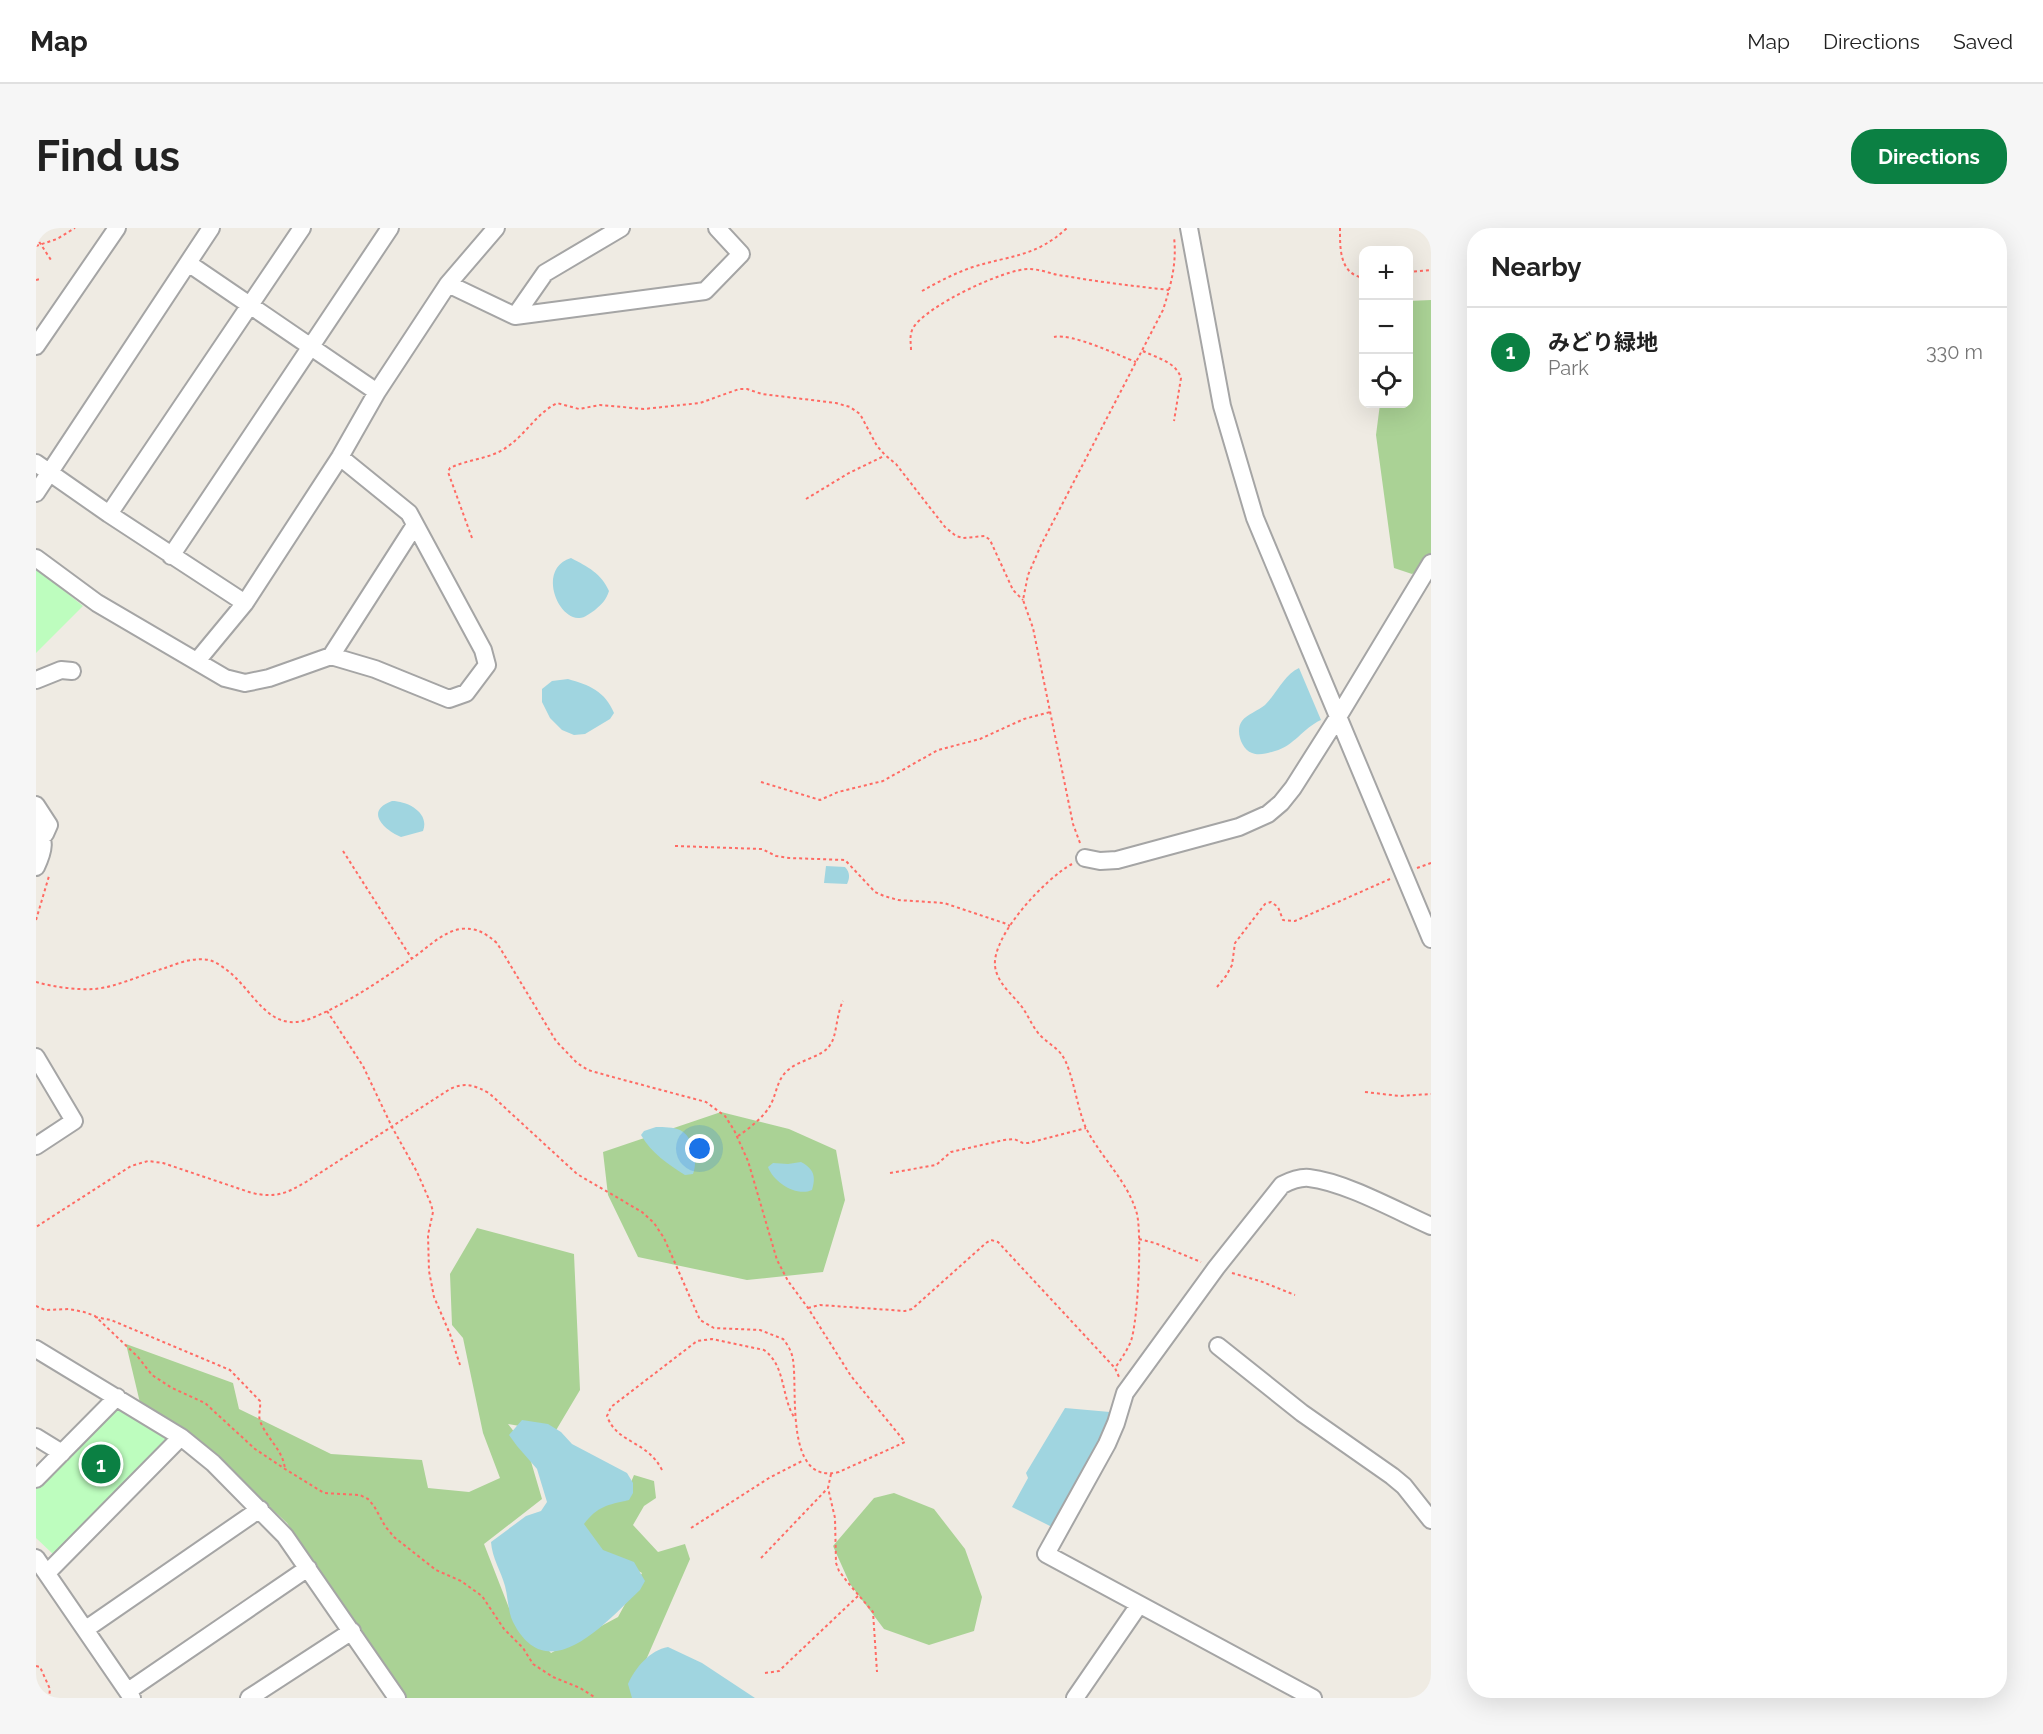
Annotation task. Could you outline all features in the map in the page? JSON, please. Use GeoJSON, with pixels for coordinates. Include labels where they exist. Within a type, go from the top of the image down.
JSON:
{"type":"FeatureCollection","features":[{"type":"Feature","properties":{"kind":"street"},"geometry":{"type":"LineString","coordinates":[[36,346],[117,228]]}},
{"type":"Feature","properties":{"kind":"street"},"geometry":{"type":"LineString","coordinates":[[36,493],[212,228]]}},
{"type":"Feature","properties":{"kind":"street"},"geometry":{"type":"LineString","coordinates":[[109,514],[302,228]]}},
{"type":"Feature","properties":{"kind":"street"},"geometry":{"type":"LineString","coordinates":[[171,556],[390,228]]}},
{"type":"Feature","properties":{"kind":"street"},"geometry":{"type":"LineString","coordinates":[[197,661],[245,603],[340,457],[377,392],[448,284],[496,228]]}},
{"type":"Feature","properties":{"kind":"street"},"geometry":{"type":"LineString","coordinates":[[514,316],[545,273],[621,228]]}},
{"type":"Feature","properties":{"kind":"street"},"geometry":{"type":"LineString","coordinates":[[448,284],[514,316],[705,291],[741,254],[717,228]]}},
{"type":"Feature","properties":{"kind":"street"},"geometry":{"type":"LineString","coordinates":[[1189,228],[1222,406],[1255,518],[1431,939]]}},
{"type":"Feature","properties":{"kind":"street"},"geometry":{"type":"LineString","coordinates":[[188,263],[377,392]]}},
{"type":"Feature","properties":{"kind":"street"},"geometry":{"type":"LineString","coordinates":[[36,558],[97,603],[225,678],[245,682],[268,678],[331,656],[375,669],[449,699],[466,693],[487,665],[483,650],[409,513],[340,457]]}},
{"type":"Feature","properties":{"kind":"street"},"geometry":{"type":"LineString","coordinates":[[36,463],[171,556],[245,603]]}},
{"type":"Feature","properties":{"kind":"street"},"geometry":{"type":"LineString","coordinates":[[331,656],[415,525]]}},
{"type":"Feature","properties":{"kind":"street"},"geometry":{"type":"LineString","coordinates":[[1085,858],[1100,861],[1117,860],[1239,827],[1260,818],[1281,803],[1338,717],[1431,563]]}},
{"type":"Feature","properties":{"kind":"street"},"geometry":{"type":"LineString","coordinates":[[36,680],[61,670],[72,671]]}},
{"type":"Feature","properties":{"kind":"street"},"geometry":{"type":"LineString","coordinates":[[36,805],[49,825],[40,831],[43,848],[36,867]]}},
{"type":"Feature","properties":{"kind":"street"},"geometry":{"type":"LineString","coordinates":[[36,1058],[74,1121],[36,1146]]}},
{"type":"Feature","properties":{"kind":"street"},"geometry":{"type":"LineString","coordinates":[[1313,1698],[1046,1554],[1107,1444],[1125,1394],[1216,1268],[1282,1185],[1307,1178],[1327,1182],[1431,1226]]}},
{"type":"Feature","properties":{"kind":"street"},"geometry":{"type":"LineString","coordinates":[[1218,1346],[1302,1413],[1392,1476],[1404,1486],[1431,1520]]}},
{"type":"Feature","properties":{"kind":"street"},"geometry":{"type":"LineString","coordinates":[[36,1348],[181,1437],[213,1463],[260,1509],[285,1536],[352,1631],[390,1696]]}},
{"type":"Feature","properties":{"kind":"street"},"geometry":{"type":"LineString","coordinates":[[36,1479],[117,1397]]}},
{"type":"Feature","properties":{"kind":"street"},"geometry":{"type":"LineString","coordinates":[[36,1437],[62,1453]]}},
{"type":"Feature","properties":{"kind":"street"},"geometry":{"type":"LineString","coordinates":[[48,1572],[181,1437]]}},
{"type":"Feature","properties":{"kind":"street"},"geometry":{"type":"LineString","coordinates":[[86,1629],[260,1509]]}},
{"type":"Feature","properties":{"kind":"street"},"geometry":{"type":"LineString","coordinates":[[36,1557],[130,1694],[308,1568]]}},
{"type":"Feature","properties":{"kind":"street"},"geometry":{"type":"LineString","coordinates":[[1075,1698],[1139,1605]]}},
{"type":"Feature","properties":{"kind":"street"},"geometry":{"type":"LineString","coordinates":[[249,1698],[352,1631]]}},
{"type":"Feature","properties":{"kind":"path"},"geometry":{"type":"LineString","coordinates":[[36,246],[57,239],[75,228]]}},
{"type":"Feature","properties":{"kind":"path"},"geometry":{"type":"LineString","coordinates":[[922,291],[972,267],[1037,250],[1067,228]]}},
{"type":"Feature","properties":{"kind":"path"},"geometry":{"type":"LineString","coordinates":[[1023,600],[1028,575],[1041,545],[1163,310],[1174,277],[1176,251],[1173,228]]}},
{"type":"Feature","properties":{"kind":"path"},"geometry":{"type":"LineString","coordinates":[[1340,228],[1344,267],[1354,277],[1359,278]]}},
{"type":"Feature","properties":{"kind":"path"},"geometry":{"type":"LineString","coordinates":[[36,237],[51,260]]}},
{"type":"Feature","properties":{"kind":"path"},"geometry":{"type":"LineString","coordinates":[[911,350],[910,336],[913,329],[928,313],[988,279],[1022,269],[1030,268],[1063,276],[1170,290]]}},
{"type":"Feature","properties":{"kind":"path"},"geometry":{"type":"LineString","coordinates":[[1413,272],[1431,270]]}},
{"type":"Feature","properties":{"kind":"path"},"geometry":{"type":"LineString","coordinates":[[36,280],[40,279]]}},
{"type":"Feature","properties":{"kind":"path"},"geometry":{"type":"LineString","coordinates":[[1054,337],[1060,336],[1086,343],[1136,362]]}},
{"type":"Feature","properties":{"kind":"path"},"geometry":{"type":"LineString","coordinates":[[1142,350],[1172,364],[1179,372],[1181,378],[1174,421]]}},
{"type":"Feature","properties":{"kind":"path"},"geometry":{"type":"LineString","coordinates":[[472,538],[448,472],[450,468],[507,448],[537,416],[557,404],[579,409],[600,405],[644,409],[700,403],[739,389],[747,389],[850,407],[860,414],[877,446],[896,464],[945,527],[956,536],[963,538],[985,536],[990,540],[1013,590],[1023,600],[1033,628],[1073,824],[1085,858],[1051,878],[1034,895],[1010,926],[996,953],[995,969],[1002,983],[1022,1007],[1038,1033],[1062,1055],[1086,1128],[1118,1175],[1137,1214],[1139,1239],[1134,1330],[1126,1352],[1115,1368]]}},
{"type":"Feature","properties":{"kind":"path"},"geometry":{"type":"LineString","coordinates":[[806,499],[885,455]]}},
{"type":"Feature","properties":{"kind":"path"},"geometry":{"type":"LineString","coordinates":[[761,782],[820,800],[882,781],[939,750],[980,739],[1024,719],[1050,712]]}},
{"type":"Feature","properties":{"kind":"path"},"geometry":{"type":"LineString","coordinates":[[675,846],[753,848],[789,858],[845,860],[875,892],[884,896],[898,900],[944,903],[1004,922],[1010,926]]}},
{"type":"Feature","properties":{"kind":"path"},"geometry":{"type":"LineString","coordinates":[[343,850],[412,959]]}},
{"type":"Feature","properties":{"kind":"path"},"geometry":{"type":"LineString","coordinates":[[1217,987],[1232,965],[1235,943],[1264,904],[1271,902],[1278,908],[1283,920],[1295,921],[1402,873]]}},
{"type":"Feature","properties":{"kind":"path"},"geometry":{"type":"LineString","coordinates":[[36,982],[97,989],[193,959],[211,960],[232,973],[269,1014],[291,1023],[300,1022],[327,1011],[412,959],[447,934],[458,929],[477,929],[496,943],[556,1041],[577,1063],[588,1070],[706,1102],[725,1116],[748,1161],[777,1260],[788,1281],[808,1308],[850,1376],[905,1442],[831,1474],[814,1469],[805,1460],[799,1442],[795,1419],[793,1357],[783,1339],[760,1330],[714,1328],[700,1320],[669,1248],[654,1223],[642,1212],[577,1174],[489,1093],[471,1085],[456,1086],[306,1182],[282,1194],[252,1193],[163,1163],[148,1161],[123,1171],[36,1227]]}},
{"type":"Feature","properties":{"kind":"path"},"geometry":{"type":"LineString","coordinates":[[737,1137],[771,1104],[780,1078],[787,1070],[826,1050],[830,1045],[837,1012],[843,1001]]}},
{"type":"Feature","properties":{"kind":"path"},"geometry":{"type":"LineString","coordinates":[[327,1011],[363,1066],[431,1204],[433,1212],[428,1235],[429,1271],[434,1297],[460,1365]]}},
{"type":"Feature","properties":{"kind":"path"},"geometry":{"type":"LineString","coordinates":[[1365,1092],[1400,1096],[1431,1094]]}},
{"type":"Feature","properties":{"kind":"path"},"geometry":{"type":"LineString","coordinates":[[890,1173],[936,1165],[951,1152],[1004,1140],[1014,1139],[1028,1143],[1086,1128]]}},
{"type":"Feature","properties":{"kind":"path"},"geometry":{"type":"LineString","coordinates":[[808,1308],[820,1305],[905,1311],[912,1309],[991,1240],[998,1242],[1115,1368],[1125,1394]]}},
{"type":"Feature","properties":{"kind":"path"},"geometry":{"type":"LineString","coordinates":[[36,1306],[45,1310],[69,1309],[111,1320],[219,1364],[236,1374],[260,1401],[261,1422],[281,1454],[285,1469]]}},
{"type":"Feature","properties":{"kind":"path"},"geometry":{"type":"LineString","coordinates":[[95,1316],[138,1357],[152,1375],[172,1388],[206,1403],[255,1449],[324,1493],[360,1495],[368,1499],[394,1537],[436,1570],[460,1581],[482,1596],[504,1629],[523,1648],[533,1664],[553,1677],[580,1688],[596,1698]]}},
{"type":"Feature","properties":{"kind":"path"},"geometry":{"type":"LineString","coordinates":[[662,1470],[647,1449],[621,1435],[611,1426],[607,1416],[611,1407],[698,1341],[712,1339],[764,1350],[771,1355],[778,1366],[790,1410],[795,1419]]}},
{"type":"Feature","properties":{"kind":"path"},"geometry":{"type":"LineString","coordinates":[[691,1528],[769,1478],[805,1460]]}},
{"type":"Feature","properties":{"kind":"path"},"geometry":{"type":"LineString","coordinates":[[831,1474],[828,1488],[835,1518],[836,1563],[839,1571],[873,1612],[877,1672]]}},
{"type":"Feature","properties":{"kind":"path"},"geometry":{"type":"LineString","coordinates":[[761,1558],[828,1488]]}},
{"type":"Feature","properties":{"kind":"path"},"geometry":{"type":"LineString","coordinates":[[765,1673],[778,1671],[859,1595]]}},
{"type":"Feature","properties":{"kind":"path"},"geometry":{"type":"LineString","coordinates":[[36,1666],[40,1667],[50,1689],[49,1698]]}},
{"type":"Feature","properties":{"kind":"green space"},"geometry":{"type":"Polygon","coordinates":[[[1431,300],[1431,563],[1412,574],[1394,568],[1376,435],[1379,408],[1413,408],[1413,301],[1431,300]]]}},
{"type":"Feature","properties":{"kind":"green space"},"geometry":{"type":"Polygon","coordinates":[[[36,568],[83,606],[36,653],[36,568]]]}},
{"type":"Feature","properties":{"kind":"green space"},"geometry":{"type":"Polygon","coordinates":[[[721,1112],[789,1129],[836,1150],[845,1200],[823,1272],[747,1280],[638,1257],[608,1195],[603,1152],[721,1112]]]}},
{"type":"Feature","properties":{"kind":"green space"},"geometry":{"type":"Polygon","coordinates":[[[477,1228],[574,1254],[580,1390],[555,1432],[508,1424],[527,1448],[542,1499],[484,1544],[509,1608],[551,1653],[618,1617],[642,1573],[601,1551],[581,1522],[600,1502],[626,1494],[634,1475],[654,1481],[656,1498],[644,1506],[633,1525],[658,1552],[685,1544],[690,1559],[632,1692],[636,1698],[404,1698],[287,1523],[194,1436],[141,1407],[126,1344],[233,1383],[239,1409],[331,1454],[422,1460],[428,1488],[469,1492],[500,1478],[483,1433],[463,1338],[452,1325],[450,1274],[477,1228]]]}},
{"type":"Feature","properties":{"kind":"green space"},"geometry":{"type":"Polygon","coordinates":[[[118,1404],[167,1440],[54,1555],[36,1538],[36,1489],[118,1404]]]}},
{"type":"Feature","properties":{"kind":"green space"},"geometry":{"type":"Polygon","coordinates":[[[894,1493],[934,1509],[965,1549],[982,1597],[974,1631],[929,1645],[884,1629],[850,1584],[833,1546],[874,1498],[894,1493]]]}},
{"type":"Feature","properties":{"kind":"water"},"geometry":{"type":"Polygon","coordinates":[[[571,558],[598,575],[609,591],[600,606],[587,616],[580,618],[570,616],[563,610],[554,591],[555,571],[561,563],[571,558]]]}},
{"type":"Feature","properties":{"kind":"water"},"geometry":{"type":"Polygon","coordinates":[[[1299,668],[1321,720],[1282,749],[1261,754],[1248,751],[1239,734],[1242,721],[1265,705],[1285,680],[1299,668]]]}},
{"type":"Feature","properties":{"kind":"water"},"geometry":{"type":"Polygon","coordinates":[[[568,679],[601,694],[614,713],[610,719],[585,734],[574,735],[562,730],[550,718],[542,702],[542,689],[552,681],[568,679]]]}},
{"type":"Feature","properties":{"kind":"water"},"geometry":{"type":"Polygon","coordinates":[[[392,801],[405,803],[416,809],[423,819],[423,831],[401,837],[388,830],[378,815],[384,805],[392,801]]]}},
{"type":"Feature","properties":{"kind":"water"},"geometry":{"type":"Polygon","coordinates":[[[826,866],[845,867],[849,875],[847,884],[824,883],[826,866]]]}},
{"type":"Feature","properties":{"kind":"water"},"geometry":{"type":"Polygon","coordinates":[[[656,1127],[680,1130],[689,1138],[695,1156],[693,1174],[685,1175],[672,1167],[645,1142],[641,1135],[644,1131],[656,1127]]]}},
{"type":"Feature","properties":{"kind":"water"},"geometry":{"type":"Polygon","coordinates":[[[801,1162],[809,1167],[814,1177],[812,1190],[806,1192],[787,1187],[775,1178],[768,1167],[773,1163],[801,1162]]]}},
{"type":"Feature","properties":{"kind":"water"},"geometry":{"type":"Polygon","coordinates":[[[1065,1408],[1110,1412],[1105,1434],[1052,1527],[1012,1507],[1028,1478],[1026,1473],[1065,1408]]]}},
{"type":"Feature","properties":{"kind":"water"},"geometry":{"type":"Polygon","coordinates":[[[522,1420],[548,1424],[561,1432],[572,1444],[627,1473],[633,1483],[633,1493],[629,1500],[604,1507],[594,1513],[584,1524],[603,1550],[634,1562],[645,1581],[640,1590],[595,1632],[577,1644],[560,1650],[543,1650],[527,1642],[513,1622],[505,1586],[491,1542],[526,1516],[541,1511],[547,1502],[537,1469],[509,1435],[522,1420]]]}},
{"type":"Feature","properties":{"kind":"water"},"geometry":{"type":"Polygon","coordinates":[[[668,1647],[702,1663],[755,1698],[632,1698],[628,1684],[635,1672],[649,1656],[668,1647]]]}},
{"type":"Feature","properties":{"kind":"place","name":"みどり緑地"},"geometry":{"type":"Point","coordinates":[101,1464]}}]}
